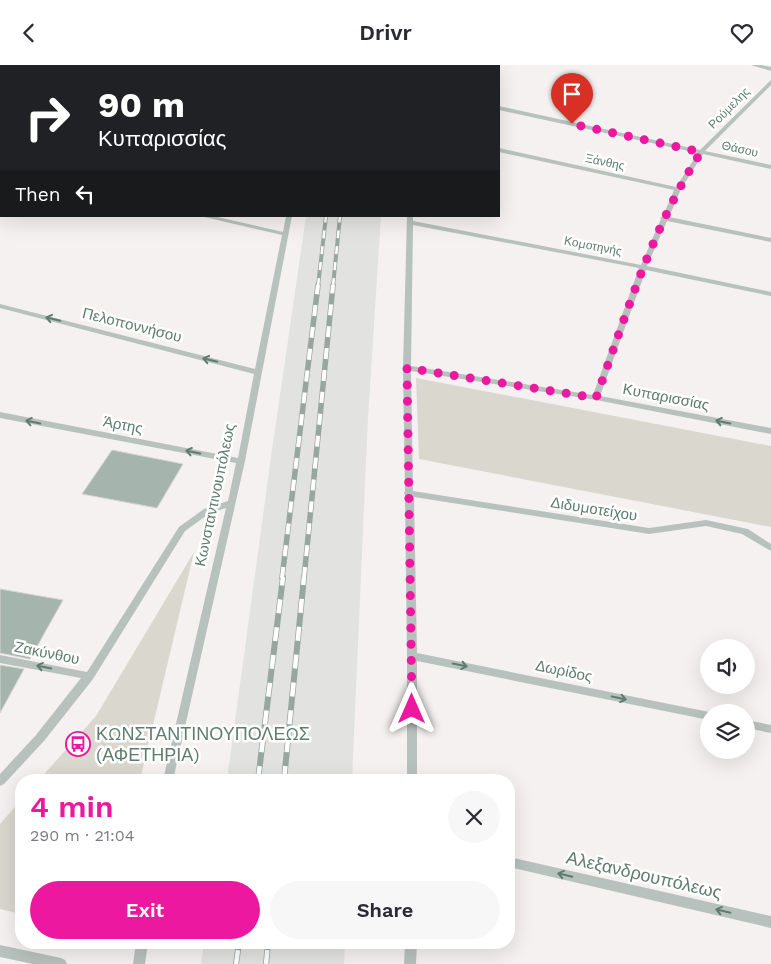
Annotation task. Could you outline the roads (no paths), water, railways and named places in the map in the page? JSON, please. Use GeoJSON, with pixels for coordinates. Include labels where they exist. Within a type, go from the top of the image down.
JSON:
{"type":"FeatureCollection","features":[{"type":"Feature","properties":{"kind":"street"},"geometry":{"type":"LineString","coordinates":[[754,65],[771,69]]}},
{"type":"Feature","properties":{"kind":"street","name":"Ρούμελης"},"geometry":{"type":"LineString","coordinates":[[596,398],[643,267],[663,218],[678,189],[701,152],[771,81]]}},
{"type":"Feature","properties":{"kind":"street","name":"Θάσου"},"geometry":{"type":"LineString","coordinates":[[500,108],[771,167]]}},
{"type":"Feature","properties":{"kind":"street","name":"Ξάνθης"},"geometry":{"type":"LineString","coordinates":[[500,150],[678,189]]}},
{"type":"Feature","properties":{"kind":"street"},"geometry":{"type":"LineString","coordinates":[[208,217],[285,234]]}},
{"type":"Feature","properties":{"kind":"street","name":"Κωνσταντινουπόλεως"},"geometry":{"type":"LineString","coordinates":[[169,774],[241,461],[289,217]]}},
{"type":"Feature","properties":{"kind":"street"},"geometry":{"type":"LineString","coordinates":[[663,218],[771,240]]}},
{"type":"Feature","properties":{"kind":"street"},"geometry":{"type":"LineString","coordinates":[[410,219],[407,368],[412,774]]}},
{"type":"Feature","properties":{"kind":"street","name":"Κομοτηνής"},"geometry":{"type":"LineString","coordinates":[[410,219],[771,294]]}},
{"type":"Feature","properties":{"kind":"street","name":"Πελοποννήσου"},"geometry":{"type":"LineString","coordinates":[[0,306],[258,372]]}},
{"type":"Feature","properties":{"kind":"street","name":"Κυπαρισσίας"},"geometry":{"type":"LineString","coordinates":[[407,368],[596,398],[771,431]]}},
{"type":"Feature","properties":{"kind":"street","name":"Άρτης"},"geometry":{"type":"LineString","coordinates":[[0,415],[241,461]]}},
{"type":"Feature","properties":{"kind":"street","name":"Διδυμοτείχου"},"geometry":{"type":"LineString","coordinates":[[408,493],[649,531],[706,523],[745,531],[771,549]]}},
{"type":"Feature","properties":{"kind":"street"},"geometry":{"type":"LineString","coordinates":[[0,781],[40,738],[89,676],[182,529],[207,511],[231,503]]}},
{"type":"Feature","properties":{"kind":"street","name":"Δωρίδος"},"geometry":{"type":"LineString","coordinates":[[412,656],[700,714]]}},
{"type":"Feature","properties":{"kind":"street","name":"Ζακύνθου"},"geometry":{"type":"LineString","coordinates":[[0,659],[89,676]]}},
{"type":"Feature","properties":{"kind":"street"},"geometry":{"type":"LineString","coordinates":[[755,726],[771,729]]}},
{"type":"Feature","properties":{"kind":"street","name":"Αλεξανδρουπόλεως"},"geometry":{"type":"LineString","coordinates":[[515,863],[771,922]]}},
{"type":"Feature","properties":{"kind":"street"},"geometry":{"type":"LineString","coordinates":[[139,964],[141,949]]}},
{"type":"Feature","properties":{"kind":"street"},"geometry":{"type":"LineString","coordinates":[[410,949],[410,964]]}},
{"type":"Feature","properties":{"kind":"street"},"geometry":{"type":"LineString","coordinates":[[0,951],[61,964]]}},
{"type":"Feature","properties":{"kind":"railway"},"geometry":{"type":"LineString","coordinates":[[318,286],[326,217]]}},
{"type":"Feature","properties":{"kind":"railway"},"geometry":{"type":"LineString","coordinates":[[333,286],[340,217]]}},
{"type":"Feature","properties":{"kind":"railway"},"geometry":{"type":"LineString","coordinates":[[282,578],[318,285]]}},
{"type":"Feature","properties":{"kind":"railway"},"geometry":{"type":"LineString","coordinates":[[304,578],[333,285]]}},
{"type":"Feature","properties":{"kind":"railway"},"geometry":{"type":"LineString","coordinates":[[259,774],[283,577]]}},
{"type":"Feature","properties":{"kind":"railway"},"geometry":{"type":"LineString","coordinates":[[285,774],[304,577]]}},
{"type":"Feature","properties":{"kind":"railway"},"geometry":{"type":"LineString","coordinates":[[236,964],[238,949]]}},
{"type":"Feature","properties":{"kind":"railway"},"geometry":{"type":"LineString","coordinates":[[266,964],[267,949]]}},
{"type":"Feature","properties":{"kind":"place","name":"ΚΩΝΣΤΑΝΤΙΝΟΥΠΟΛΕΩΣ (ΑΦΕΤΗΡΙΑ)"},"geometry":{"type":"Point","coordinates":[78,744]}}]}
